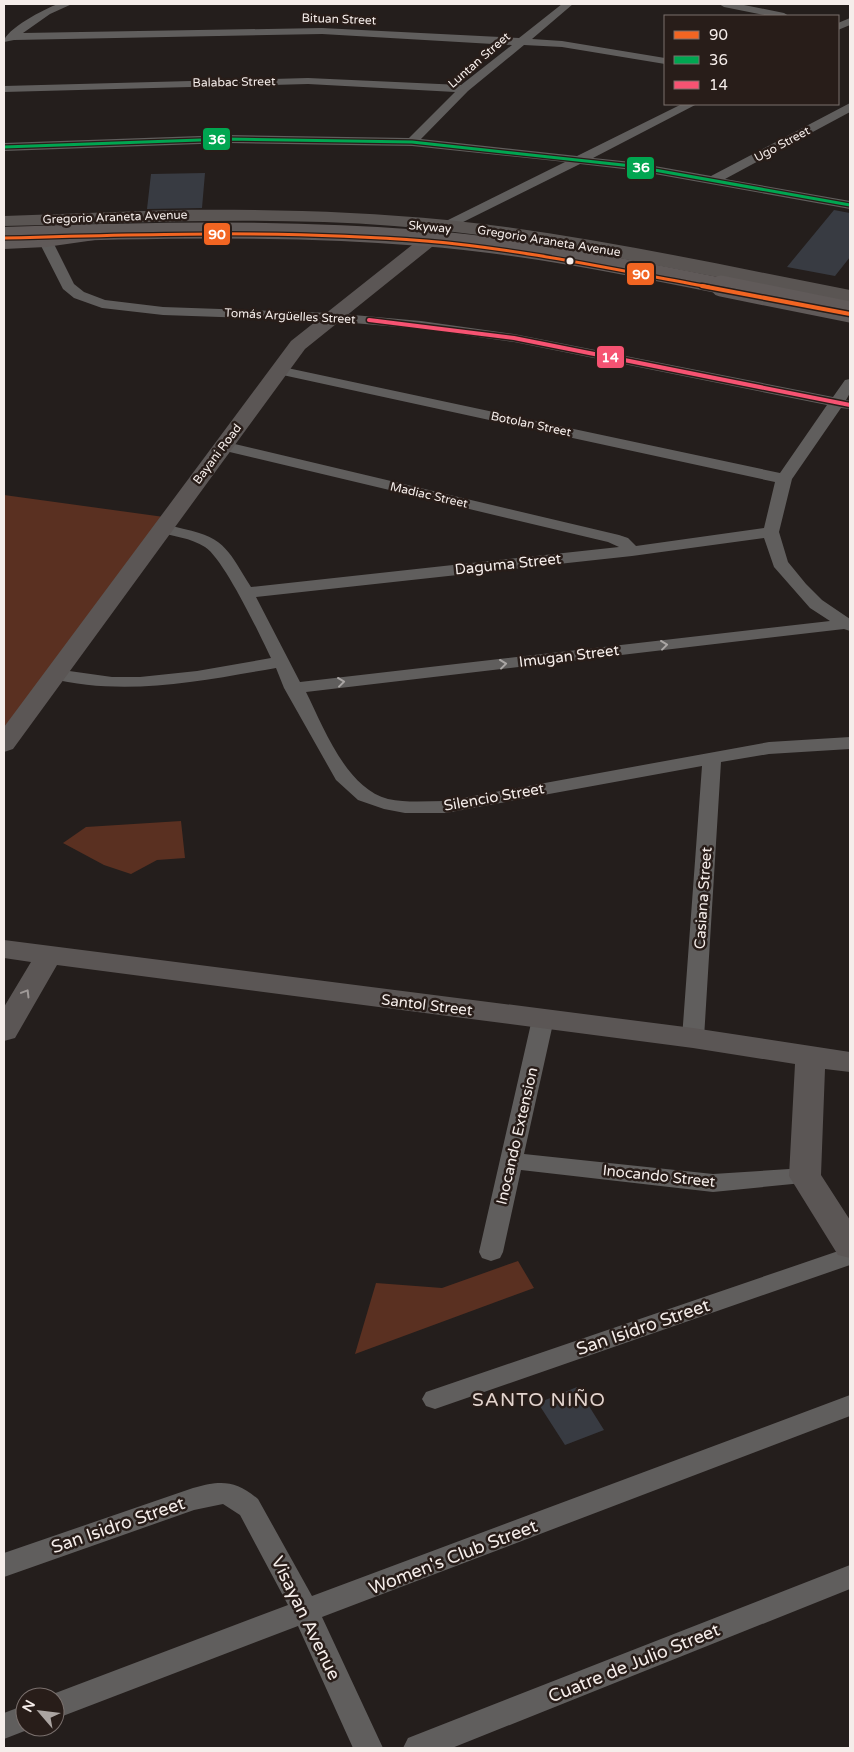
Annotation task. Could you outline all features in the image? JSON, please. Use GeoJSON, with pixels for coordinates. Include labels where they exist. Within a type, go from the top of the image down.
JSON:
{"type":"FeatureCollection","features":[{"type":"Feature","properties":{"kind":"highway","name":"Skyway"},"geometry":{"type":"LineString","coordinates":[[4,222],[163,218],[269,218],[440,227],[566,244],[850,297]]}},
{"type":"Feature","properties":{"kind":"highway","name":"Skyway"},"geometry":{"type":"LineString","coordinates":[[8,240],[161,229],[260,230],[426,238],[558,256],[850,313]]}},
{"type":"Feature","properties":{"kind":"main road","name":"Gregorio Araneta Avenue"},"geometry":{"type":"LineString","coordinates":[[4,222],[161,215],[258,216],[448,226],[566,242],[850,297]]}},
{"type":"Feature","properties":{"kind":"main road","name":"Gregorio Araneta Avenue"},"geometry":{"type":"LineString","coordinates":[[8,240],[89,236],[267,234],[427,241],[554,258],[850,313]]}},
{"type":"Feature","properties":{"kind":"street"},"geometry":{"type":"LineString","coordinates":[[7,40],[46,12],[68,4]]}},
{"type":"Feature","properties":{"kind":"street","name":"Luntan Street"},"geometry":{"type":"LineString","coordinates":[[412,142],[464,89],[568,4]]}},
{"type":"Feature","properties":{"kind":"street"},"geometry":{"type":"LineString","coordinates":[[724,4],[779,15]]}},
{"type":"Feature","properties":{"kind":"street"},"geometry":{"type":"LineString","coordinates":[[839,27],[850,21]]}},
{"type":"Feature","properties":{"kind":"street","name":"Bituan Street"},"geometry":{"type":"LineString","coordinates":[[7,40],[134,33],[322,32],[522,40],[593,47],[664,61]]}},
{"type":"Feature","properties":{"kind":"street","name":"Balabac Street"},"geometry":{"type":"LineString","coordinates":[[4,89],[308,81],[464,89]]}},
{"type":"Feature","properties":{"kind":"street","name":"Bayani Road"},"geometry":{"type":"LineString","coordinates":[[4,744],[298,345],[448,226],[689,105]]}},
{"type":"Feature","properties":{"kind":"street","name":"Ugo Street"},"geometry":{"type":"LineString","coordinates":[[714,180],[850,107]]}},
{"type":"Feature","properties":{"kind":"street"},"geometry":{"type":"LineString","coordinates":[[4,147],[228,138],[412,142],[582,159],[714,180],[850,205]]}},
{"type":"Feature","properties":{"kind":"street","name":"Tomás Argüelles Street"},"geometry":{"type":"LineString","coordinates":[[44,239],[68,286],[79,295],[102,304],[163,311],[331,317],[421,325],[514,338],[843,404]]}},
{"type":"Feature","properties":{"kind":"street","name":"Botolan Street"},"geometry":{"type":"LineString","coordinates":[[278,370],[784,479]]}},
{"type":"Feature","properties":{"kind":"street"},"geometry":{"type":"LineString","coordinates":[[848,625],[816,604],[800,588],[780,563],[771,532],[784,479],[843,404],[850,383]]}},
{"type":"Feature","properties":{"kind":"street","name":"Madiac Street"},"geometry":{"type":"LineString","coordinates":[[222,446],[613,538],[622,542],[632,551]]}},
{"type":"Feature","properties":{"kind":"street","name":"Silencio Street"},"geometry":{"type":"LineString","coordinates":[[162,529],[192,536],[216,547],[246,593],[293,688],[334,762],[352,788],[366,797],[401,807],[446,807],[769,748],[850,743]]}},
{"type":"Feature","properties":{"kind":"street","name":"Daguma Street"},"geometry":{"type":"LineString","coordinates":[[246,593],[632,551],[771,532]]}},
{"type":"Feature","properties":{"kind":"street","name":"Imugan Street"},"geometry":{"type":"LineString","coordinates":[[293,688],[848,625]]}},
{"type":"Feature","properties":{"kind":"street"},"geometry":{"type":"LineString","coordinates":[[55,674],[103,683],[138,684],[281,662]]}},
{"type":"Feature","properties":{"kind":"street","name":"Casiana Street"},"geometry":{"type":"LineString","coordinates":[[694,1038],[712,758]]}},
{"type":"Feature","properties":{"kind":"street","name":"Santol Street"},"geometry":{"type":"LineString","coordinates":[[4,949],[694,1038],[850,1062]]}},
{"type":"Feature","properties":{"kind":"street"},"geometry":{"type":"LineString","coordinates":[[4,1031],[49,955]]}},
{"type":"Feature","properties":{"kind":"street","name":"Inocando Extension"},"geometry":{"type":"LineString","coordinates":[[491,1252],[543,1019]]}},
{"type":"Feature","properties":{"kind":"street"},"geometry":{"type":"LineString","coordinates":[[810,1056],[806,1176],[850,1246]]}},
{"type":"Feature","properties":{"kind":"street","name":"Inocando Street"},"geometry":{"type":"LineString","coordinates":[[512,1161],[714,1183],[806,1176]]}},
{"type":"Feature","properties":{"kind":"street","name":"San Isidro Street"},"geometry":{"type":"LineString","coordinates":[[435,1399],[850,1256]]}},
{"type":"Feature","properties":{"kind":"street","name":"Women's Club Street"},"geometry":{"type":"LineString","coordinates":[[65,1702],[306,1613],[850,1405]]}},
{"type":"Feature","properties":{"kind":"street","name":"San Isidro Street"},"geometry":{"type":"LineString","coordinates":[[4,1565],[200,1497],[214,1493],[234,1494]]}},
{"type":"Feature","properties":{"kind":"street","name":"Visayan Avenue"},"geometry":{"type":"LineString","coordinates":[[234,1494],[249,1507],[306,1613],[368,1748]]}},
{"type":"Feature","properties":{"kind":"street","name":"Cuatre de Julio Street"},"geometry":{"type":"LineString","coordinates":[[418,1748],[850,1577]]}},
{"type":"Feature","properties":{"kind":"shaded area"},"geometry":{"type":"Polygon","coordinates":[[[4,495],[164,517],[4,730],[4,495]]]}},
{"type":"Feature","properties":{"kind":"shaded area"},"geometry":{"type":"Polygon","coordinates":[[[181,821],[185,858],[157,860],[131,874],[104,865],[63,843],[86,827],[181,821]]]}},
{"type":"Feature","properties":{"kind":"shaded area"},"geometry":{"type":"Polygon","coordinates":[[[518,1261],[534,1288],[355,1354],[376,1283],[442,1288],[518,1261]]]}},
{"type":"Feature","properties":{"kind":"building"},"geometry":{"type":"Polygon","coordinates":[[[205,173],[202,208],[147,209],[151,174],[205,173]]]}},
{"type":"Feature","properties":{"kind":"building"},"geometry":{"type":"Polygon","coordinates":[[[834,210],[850,213],[850,257],[835,276],[787,267],[834,210]]]}},
{"type":"Feature","properties":{"kind":"building"},"geometry":{"type":"Polygon","coordinates":[[[577,1387],[604,1430],[565,1445],[538,1403],[577,1387]]]}},
{"type":"Feature","properties":{"kind":"transit line","name":"36"},"geometry":{"type":"LineString","coordinates":[[4,147],[228,139],[412,142],[632,166],[850,205]]}},
{"type":"Feature","properties":{"kind":"transit line","name":"90"},"geometry":{"type":"LineString","coordinates":[[4,238],[161,234],[267,234],[427,241],[554,258],[850,314]]}},
{"type":"Feature","properties":{"kind":"transit line","name":"14"},"geometry":{"type":"LineString","coordinates":[[369,320],[514,338],[850,405]]}},
{"type":"Feature","properties":{"kind":"district","name":"SANTO NIÑO"},"geometry":{"type":"Point","coordinates":[539,1399]}}]}
